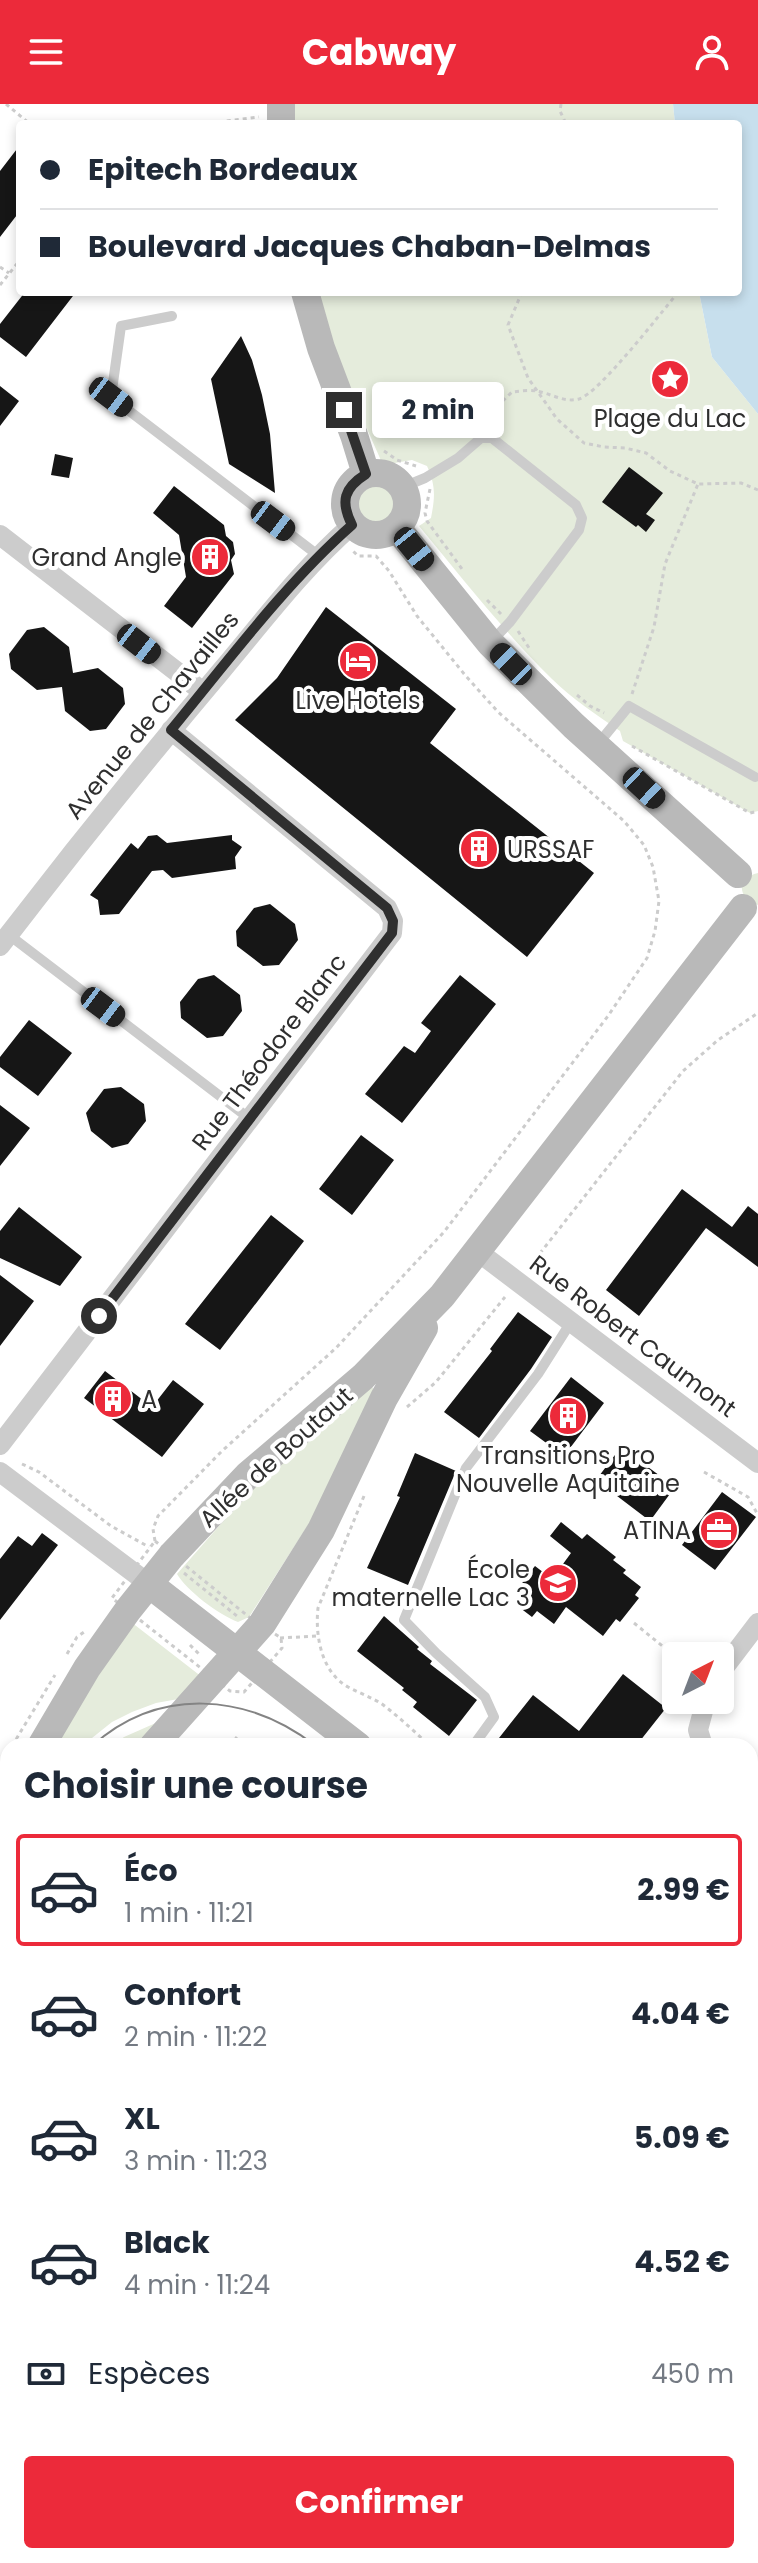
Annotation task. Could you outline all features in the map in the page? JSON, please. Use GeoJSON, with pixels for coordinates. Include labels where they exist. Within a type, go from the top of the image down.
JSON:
{"type":"FeatureCollection","features":[{"type":"Feature","properties":{"kind":"main road"},"geometry":{"type":"LineString","coordinates":[[306,296],[366,474]]}},
{"type":"Feature","properties":{"kind":"main road"},"geometry":{"type":"LineString","coordinates":[[380,472],[414,482],[406,516],[397,528],[386,534],[374,536],[362,532],[350,536],[345,496],[353,482],[366,474],[380,472]]}},
{"type":"Feature","properties":{"kind":"main road"},"geometry":{"type":"LineString","coordinates":[[397,528],[490,643],[597,745],[748,869],[732,884],[732,891],[736,901],[751,911]]}},
{"type":"Feature","properties":{"kind":"main road","name":"Allée de Boutaut"},"geometry":{"type":"LineString","coordinates":[[46,1738],[87,1668],[177,1549],[248,1475],[363,1377],[442,1296],[751,911]]}},
{"type":"Feature","properties":{"kind":"main road","name":"Allée de Boutaut"},"geometry":{"type":"LineString","coordinates":[[160,1738],[256,1631],[321,1530],[384,1398],[442,1296]]}},
{"type":"Feature","properties":{"kind":"main road"},"geometry":{"type":"LineString","coordinates":[[149,1584],[348,1738]]}},
{"type":"Feature","properties":{"kind":"street"},"geometry":{"type":"LineString","coordinates":[[0,535],[203,692]]}},
{"type":"Feature","properties":{"kind":"street","name":"Avenue de Chavailles"},"geometry":{"type":"LineString","coordinates":[[4,940],[171,730],[319,556],[350,536]]}},
{"type":"Feature","properties":{"kind":"street","name":"Rue Théodore Blanc"},"geometry":{"type":"LineString","coordinates":[[0,1445],[392,933],[393,921],[387,908],[171,730]]}},
{"type":"Feature","properties":{"kind":"street","name":"Rue Robert Caumont"},"geometry":{"type":"LineString","coordinates":[[477,1251],[758,1463]]}},
{"type":"Feature","properties":{"kind":"street"},"geometry":{"type":"LineString","coordinates":[[0,1472],[149,1584]]}},
{"type":"Feature","properties":{"kind":"street"},"geometry":{"type":"LineString","coordinates":[[734,1655],[758,1623]]}},
{"type":"Feature","properties":{"kind":"street"},"geometry":{"type":"LineString","coordinates":[[700,1738],[698,1730],[702,1714]]}},
{"type":"Feature","properties":{"kind":"lane"},"geometry":{"type":"LineString","coordinates":[[172,316],[121,326],[111,397],[319,556]]}},
{"type":"Feature","properties":{"kind":"lane"},"geometry":{"type":"LineString","coordinates":[[414,482],[458,458],[481,438],[492,438],[576,505],[582,518],[579,530],[510,622],[490,643]]}},
{"type":"Feature","properties":{"kind":"lane"},"geometry":{"type":"LineString","coordinates":[[597,745],[629,706],[755,777]]}},
{"type":"Feature","properties":{"kind":"lane"},"geometry":{"type":"LineString","coordinates":[[4,940],[250,1119]]}},
{"type":"Feature","properties":{"kind":"lane"},"geometry":{"type":"LineString","coordinates":[[479,1738],[494,1717],[485,1697],[404,1620],[466,1468],[538,1374],[571,1322]]}},
{"type":"Feature","properties":{"kind":"path"},"geometry":{"type":"LineString","coordinates":[[6,104],[25,120]]}},
{"type":"Feature","properties":{"kind":"path"},"geometry":{"type":"LineString","coordinates":[[234,120],[281,114]]}},
{"type":"Feature","properties":{"kind":"path"},"geometry":{"type":"LineString","coordinates":[[0,285],[16,265]]}},
{"type":"Feature","properties":{"kind":"path"},"geometry":{"type":"LineString","coordinates":[[0,267],[9,273]]}},
{"type":"Feature","properties":{"kind":"path"},"geometry":{"type":"LineString","coordinates":[[520,296],[508,325],[528,378],[557,419],[584,443],[646,453],[670,471],[698,484],[741,483],[758,490]]}},
{"type":"Feature","properties":{"kind":"path"},"geometry":{"type":"LineString","coordinates":[[481,438],[484,419],[512,392],[537,391],[565,400],[580,399],[593,390],[675,296]]}},
{"type":"Feature","properties":{"kind":"path"},"geometry":{"type":"LineString","coordinates":[[380,443],[385,453],[414,464],[414,482],[430,491],[425,513],[427,521],[468,578]]}},
{"type":"Feature","properties":{"kind":"path"},"geometry":{"type":"LineString","coordinates":[[629,706],[654,627],[665,564],[698,484]]}},
{"type":"Feature","properties":{"kind":"path"},"geometry":{"type":"LineString","coordinates":[[155,1541],[153,1529],[158,1516],[222,1451],[336,1348],[444,1232],[608,1016],[647,958],[655,931],[659,901],[653,867],[644,845],[624,821],[498,712],[417,616],[389,571],[376,556],[358,556],[350,536]]}},
{"type":"Feature","properties":{"kind":"path"},"geometry":{"type":"LineString","coordinates":[[484,597],[510,622],[538,657]]}},
{"type":"Feature","properties":{"kind":"path"},"geometry":{"type":"LineString","coordinates":[[574,692],[590,706],[618,719],[623,741],[750,813],[758,811]]}},
{"type":"Feature","properties":{"kind":"path"},"geometry":{"type":"LineString","coordinates":[[403,1411],[436,1382],[683,1071],[718,1040],[758,1013]]}},
{"type":"Feature","properties":{"kind":"path"},"geometry":{"type":"LineString","coordinates":[[20,1462],[39,1472],[111,1526],[150,1548]]}},
{"type":"Feature","properties":{"kind":"path"},"geometry":{"type":"LineString","coordinates":[[704,1472],[748,1497],[758,1515]]}},
{"type":"Feature","properties":{"kind":"path"},"geometry":{"type":"LineString","coordinates":[[366,1491],[323,1592],[317,1620],[321,1650],[339,1681],[381,1704],[421,1738]]}},
{"type":"Feature","properties":{"kind":"path"},"geometry":{"type":"LineString","coordinates":[[191,1579],[266,1638],[318,1636]]}},
{"type":"Feature","properties":{"kind":"path"},"geometry":{"type":"LineString","coordinates":[[634,1623],[662,1646]]}},
{"type":"Feature","properties":{"kind":"green space"},"geometry":{"type":"Polygon","coordinates":[[[291,104],[673,104],[675,120],[292,120],[291,104]]]}},
{"type":"Feature","properties":{"kind":"green space"},"geometry":{"type":"Polygon","coordinates":[[[317,296],[700,296],[712,357],[758,414],[758,811],[750,813],[623,741],[620,731],[576,700],[517,643],[419,526],[431,518],[433,504],[433,486],[427,466],[412,460],[383,465],[344,377],[317,296]]]}},
{"type":"Feature","properties":{"kind":"green space"},"geometry":{"type":"Polygon","coordinates":[[[378,484],[392,490],[398,504],[392,518],[378,524],[364,518],[358,504],[364,490],[378,484]]]}},
{"type":"Feature","properties":{"kind":"green space"},"geometry":{"type":"Polygon","coordinates":[[[758,873],[758,905],[746,898],[742,888],[746,879],[758,873]]]}},
{"type":"Feature","properties":{"kind":"green space"},"geometry":{"type":"Polygon","coordinates":[[[372,1386],[374,1391],[310,1522],[249,1617],[238,1622],[222,1614],[188,1587],[177,1574],[255,1485],[372,1386]]]}},
{"type":"Feature","properties":{"kind":"green space"},"geometry":{"type":"Polygon","coordinates":[[[131,1622],[202,1677],[184,1698],[156,1703],[132,1712],[112,1722],[92,1738],[57,1738],[131,1622]]]}},
{"type":"Feature","properties":{"kind":"green space"},"geometry":{"type":"Polygon","coordinates":[[[158,1722],[147,1738],[124,1737],[158,1722]]]}},
{"type":"Feature","properties":{"kind":"water"},"geometry":{"type":"Polygon","coordinates":[[[673,104],[758,104],[758,414],[712,357],[700,296],[742,296],[742,120],[675,120],[673,104]]]}},
{"type":"Feature","properties":{"kind":"building"},"geometry":{"type":"Polygon","coordinates":[[[16,150],[16,216],[0,237],[0,171],[16,150]]]}},
{"type":"Feature","properties":{"kind":"building"},"geometry":{"type":"Polygon","coordinates":[[[22,296],[73,296],[26,357],[0,337],[0,324],[22,296]]]}},
{"type":"Feature","properties":{"kind":"building"},"geometry":{"type":"Polygon","coordinates":[[[241,336],[262,395],[270,434],[275,493],[229,464],[211,379],[241,336]]]}},
{"type":"Feature","properties":{"kind":"building"},"geometry":{"type":"Polygon","coordinates":[[[0,386],[19,401],[0,426],[0,386]]]}},
{"type":"Feature","properties":{"kind":"building"},"geometry":{"type":"Polygon","coordinates":[[[55,454],[73,458],[69,478],[51,475],[55,454]]]}},
{"type":"Feature","properties":{"kind":"building"},"geometry":{"type":"Polygon","coordinates":[[[629,467],[663,493],[646,514],[655,520],[646,532],[602,502],[629,467]]]}},
{"type":"Feature","properties":{"kind":"building","name":"Grand Angle"},"geometry":{"type":"Polygon","coordinates":[[[174,486],[224,525],[235,554],[231,560],[234,574],[192,628],[164,606],[186,577],[179,535],[153,513],[174,486]]]}},
{"type":"Feature","properties":{"kind":"building"},"geometry":{"type":"Polygon","coordinates":[[[326,607],[456,709],[430,743],[594,873],[527,957],[235,720],[277,678],[326,607]]]}},
{"type":"Feature","properties":{"kind":"building"},"geometry":{"type":"Polygon","coordinates":[[[44,627],[69,647],[73,673],[98,668],[123,688],[125,704],[106,729],[90,731],[65,711],[62,687],[37,690],[11,669],[9,654],[27,630],[44,627]]]}},
{"type":"Feature","properties":{"kind":"building"},"geometry":{"type":"Polygon","coordinates":[[[157,835],[167,843],[232,835],[232,840],[242,847],[235,857],[236,869],[172,878],[163,870],[152,871],[119,914],[100,915],[98,900],[90,895],[131,843],[138,849],[148,836],[157,835]]]}},
{"type":"Feature","properties":{"kind":"building"},"geometry":{"type":"Polygon","coordinates":[[[270,904],[295,924],[298,940],[279,965],[263,966],[237,946],[236,931],[254,908],[270,904]]]}},
{"type":"Feature","properties":{"kind":"building"},"geometry":{"type":"Polygon","coordinates":[[[214,975],[240,995],[242,1011],[223,1036],[207,1038],[181,1018],[180,1002],[198,979],[214,975]]]}},
{"type":"Feature","properties":{"kind":"building"},"geometry":{"type":"Polygon","coordinates":[[[460,975],[496,1004],[402,1123],[365,1094],[404,1046],[415,1053],[431,1031],[421,1023],[460,975]]]}},
{"type":"Feature","properties":{"kind":"building"},"geometry":{"type":"Polygon","coordinates":[[[29,1020],[72,1053],[38,1096],[0,1067],[0,1057],[29,1020]]]}},
{"type":"Feature","properties":{"kind":"building"},"geometry":{"type":"Polygon","coordinates":[[[121,1087],[144,1104],[146,1121],[128,1144],[112,1148],[91,1131],[86,1113],[104,1089],[121,1087]]]}},
{"type":"Feature","properties":{"kind":"building"},"geometry":{"type":"Polygon","coordinates":[[[0,1105],[30,1128],[0,1166],[0,1105]]]}},
{"type":"Feature","properties":{"kind":"building"},"geometry":{"type":"Polygon","coordinates":[[[361,1135],[394,1160],[352,1215],[319,1189],[361,1135]]]}},
{"type":"Feature","properties":{"kind":"building"},"geometry":{"type":"Polygon","coordinates":[[[682,1189],[732,1227],[748,1206],[758,1214],[758,1267],[706,1228],[639,1316],[606,1290],[682,1189]]]}},
{"type":"Feature","properties":{"kind":"building"},"geometry":{"type":"Polygon","coordinates":[[[19,1207],[82,1257],[60,1286],[0,1258],[0,1231],[19,1207]]]}},
{"type":"Feature","properties":{"kind":"building"},"geometry":{"type":"Polygon","coordinates":[[[271,1215],[304,1241],[220,1350],[185,1324],[271,1215]]]}},
{"type":"Feature","properties":{"kind":"building"},"geometry":{"type":"Polygon","coordinates":[[[0,1275],[34,1301],[0,1346],[0,1275]]]}},
{"type":"Feature","properties":{"kind":"building"},"geometry":{"type":"Polygon","coordinates":[[[518,1312],[552,1337],[479,1438],[444,1412],[518,1312]]]}},
{"type":"Feature","properties":{"kind":"building"},"geometry":{"type":"Polygon","coordinates":[[[105,1371],[152,1407],[173,1380],[204,1404],[162,1457],[84,1398],[105,1371]]]}},
{"type":"Feature","properties":{"kind":"building","name":"Transitions Pro Nouvelle Aquitaine"},"geometry":{"type":"Polygon","coordinates":[[[571,1377],[604,1403],[564,1456],[530,1431],[571,1377]]]}},
{"type":"Feature","properties":{"kind":"building"},"geometry":{"type":"Polygon","coordinates":[[[621,1447],[675,1487],[650,1521],[596,1480],[621,1447]]]}},
{"type":"Feature","properties":{"kind":"building"},"geometry":{"type":"Polygon","coordinates":[[[415,1453],[456,1471],[408,1585],[367,1568],[400,1497],[397,1496],[415,1453]]]}},
{"type":"Feature","properties":{"kind":"building","name":"ATINA"},"geometry":{"type":"Polygon","coordinates":[[[722,1492],[756,1517],[715,1570],[682,1545],[722,1492]]]}},
{"type":"Feature","properties":{"kind":"building"},"geometry":{"type":"Polygon","coordinates":[[[561,1522],[582,1539],[587,1534],[616,1557],[613,1560],[626,1570],[623,1573],[641,1587],[635,1595],[639,1598],[620,1622],[616,1619],[603,1636],[566,1607],[554,1624],[537,1611],[532,1617],[515,1604],[528,1587],[522,1582],[535,1566],[552,1579],[571,1553],[550,1536],[561,1522]]]}},
{"type":"Feature","properties":{"kind":"building"},"geometry":{"type":"Polygon","coordinates":[[[42,1533],[58,1545],[0,1620],[0,1559],[18,1536],[32,1546],[42,1533]]]}},
{"type":"Feature","properties":{"kind":"building"},"geometry":{"type":"Polygon","coordinates":[[[384,1616],[419,1647],[417,1649],[432,1661],[430,1664],[477,1700],[449,1736],[413,1707],[417,1702],[402,1690],[404,1688],[357,1651],[384,1616]]]}},
{"type":"Feature","properties":{"kind":"building"},"geometry":{"type":"Polygon","coordinates":[[[623,1674],[662,1705],[662,1713],[642,1738],[499,1738],[533,1695],[579,1731],[623,1674]]]}},
{"type":"Feature","properties":{"kind":"tram line"},"geometry":{"type":"LineString","coordinates":[[103,1738],[146,1713],[174,1706],[203,1704],[232,1707],[261,1715],[304,1738]]}},
{"type":"Feature","properties":{"kind":"place","name":"Plage du Lac"},"geometry":{"type":"Point","coordinates":[670,379]}},
{"type":"Feature","properties":{"kind":"place","name":"Grand Angle"},"geometry":{"type":"Point","coordinates":[210,557]}},
{"type":"Feature","properties":{"kind":"place","name":"Live Hotels"},"geometry":{"type":"Point","coordinates":[358,661]}},
{"type":"Feature","properties":{"kind":"place","name":"URSSAF"},"geometry":{"type":"Point","coordinates":[479,849]}},
{"type":"Feature","properties":{"kind":"place","name":"A"},"geometry":{"type":"Point","coordinates":[113,1399]}},
{"type":"Feature","properties":{"kind":"place","name":"Transitions Pro Nouvelle Aquitaine"},"geometry":{"type":"Point","coordinates":[568,1416]}},
{"type":"Feature","properties":{"kind":"place","name":"ATINA"},"geometry":{"type":"Point","coordinates":[719,1530]}},
{"type":"Feature","properties":{"kind":"place","name":"École maternelle Lac 3"},"geometry":{"type":"Point","coordinates":[558,1583]}},
{"type":"Feature","properties":{"kind":"route"},"geometry":{"type":"LineString","coordinates":[[99,1316],[392,933],[393,921],[387,908],[171,730],[280,600],[352,525],[345,511],[345,496],[353,482],[366,474],[344,410]]}}]}
